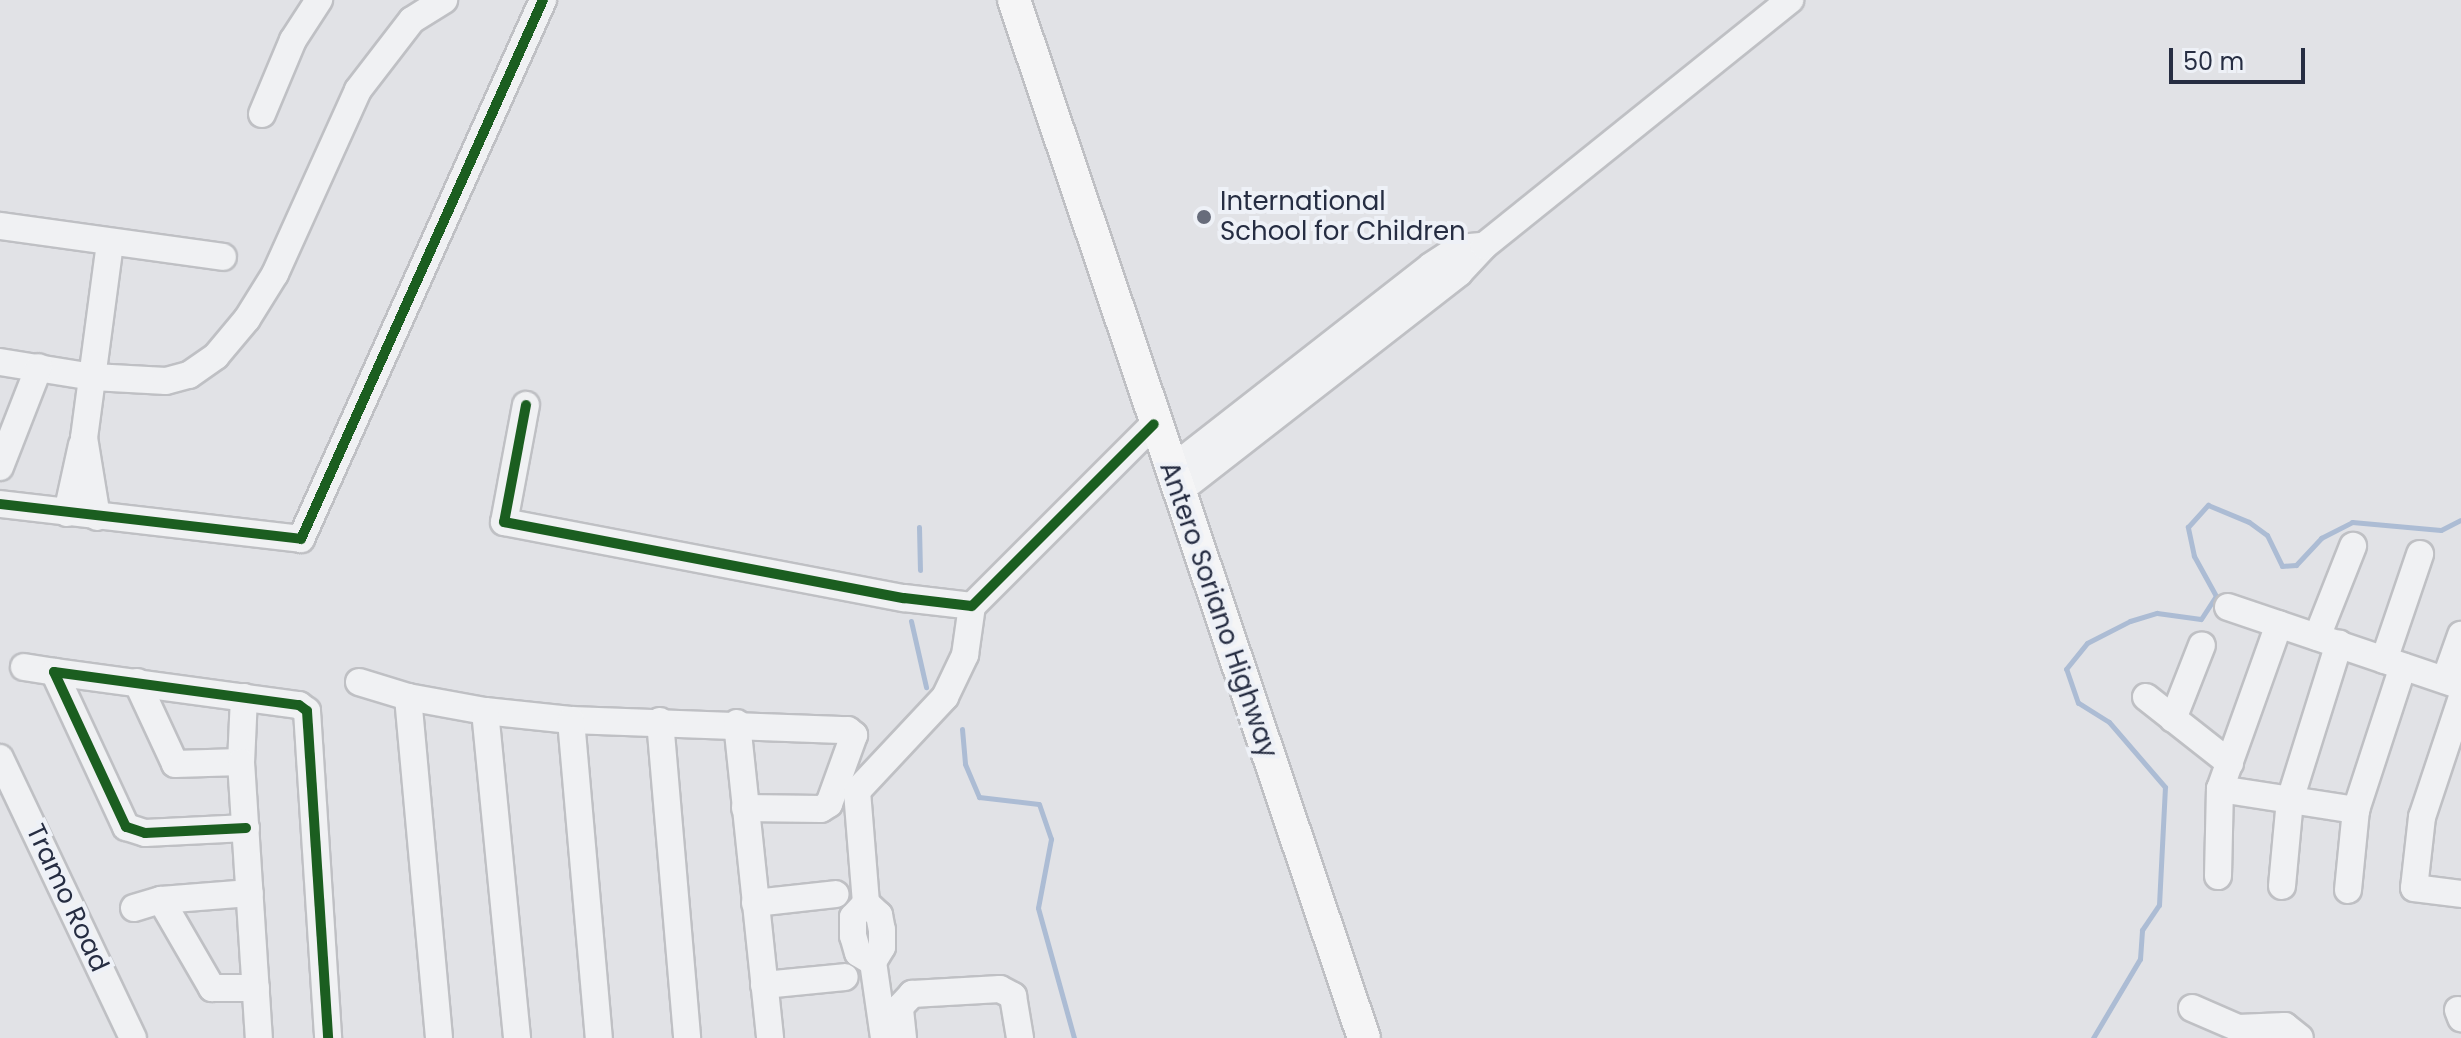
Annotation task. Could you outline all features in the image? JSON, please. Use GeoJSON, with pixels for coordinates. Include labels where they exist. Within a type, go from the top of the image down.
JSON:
{"type":"FeatureCollection","features":[{"type":"Feature","properties":{"kind":"main road","name":"Antero Soriano Highway"},"geometry":{"type":"LineString","coordinates":[[1014,0],[1154,424],[1364,1038]]}},
{"type":"Feature","properties":{"kind":"street"},"geometry":{"type":"LineString","coordinates":[[262,114],[293,40],[319,0]]}},
{"type":"Feature","properties":{"kind":"street"},"geometry":{"type":"LineString","coordinates":[[0,362],[93,377],[166,381],[189,375],[216,356],[247,319],[275,274],[358,90],[412,20],[444,0]]}},
{"type":"Feature","properties":{"kind":"street"},"geometry":{"type":"LineString","coordinates":[[0,504],[301,539],[543,0]]}},
{"type":"Feature","properties":{"kind":"street"},"geometry":{"type":"LineString","coordinates":[[1174,481],[1431,266],[1459,248],[1484,246],[1790,0]]}},
{"type":"Feature","properties":{"kind":"street"},"geometry":{"type":"LineString","coordinates":[[0,226],[223,257]]}},
{"type":"Feature","properties":{"kind":"street"},"geometry":{"type":"LineString","coordinates":[[67,513],[84,438],[110,243]]}},
{"type":"Feature","properties":{"kind":"street"},"geometry":{"type":"LineString","coordinates":[[0,467],[39,367]]}},
{"type":"Feature","properties":{"kind":"street"},"geometry":{"type":"LineString","coordinates":[[526,405],[504,522],[904,598],[972,606]]}},
{"type":"Feature","properties":{"kind":"street"},"geometry":{"type":"LineString","coordinates":[[884,1038],[873,962],[858,953],[853,936],[853,917],[866,903],[859,786],[945,697],[965,655],[972,606],[1154,424]]}},
{"type":"Feature","properties":{"kind":"street"},"geometry":{"type":"LineString","coordinates":[[84,438],[97,517]]}},
{"type":"Feature","properties":{"kind":"street"},"geometry":{"type":"LineString","coordinates":[[2282,886],[2290,800],[2353,546]]}},
{"type":"Feature","properties":{"kind":"street"},"geometry":{"type":"LineString","coordinates":[[2348,890],[2356,810],[2420,554]]}},
{"type":"Feature","properties":{"kind":"street"},"geometry":{"type":"LineString","coordinates":[[2228,607],[2393,663],[2456,689]]}},
{"type":"Feature","properties":{"kind":"street"},"geometry":{"type":"LineString","coordinates":[[2218,876],[2220,789],[2279,624]]}},
{"type":"Feature","properties":{"kind":"street"},"geometry":{"type":"LineString","coordinates":[[2461,635],[2456,689],[2422,817],[2414,888],[2461,894]]}},
{"type":"Feature","properties":{"kind":"street"},"geometry":{"type":"LineString","coordinates":[[2173,719],[2202,645]]}},
{"type":"Feature","properties":{"kind":"street"},"geometry":{"type":"LineString","coordinates":[[24,667],[299,705],[307,711],[328,1038]]}},
{"type":"Feature","properties":{"kind":"street"},"geometry":{"type":"LineString","coordinates":[[54,672],[126,827],[145,833],[246,828]]}},
{"type":"Feature","properties":{"kind":"street"},"geometry":{"type":"LineString","coordinates":[[137,682],[175,764],[241,762]]}},
{"type":"Feature","properties":{"kind":"street"},"geometry":{"type":"LineString","coordinates":[[359,682],[408,697],[485,711],[571,720],[737,723],[848,730],[854,735],[829,804],[821,809],[745,808]]}},
{"type":"Feature","properties":{"kind":"street"},"geometry":{"type":"LineString","coordinates":[[244,697],[241,762],[259,1038]]}},
{"type":"Feature","properties":{"kind":"street"},"geometry":{"type":"LineString","coordinates":[[408,697],[439,1038]]}},
{"type":"Feature","properties":{"kind":"street"},"geometry":{"type":"LineString","coordinates":[[2146,697],[2230,763]]}},
{"type":"Feature","properties":{"kind":"street"},"geometry":{"type":"LineString","coordinates":[[485,711],[517,1038]]}},
{"type":"Feature","properties":{"kind":"street"},"geometry":{"type":"LineString","coordinates":[[571,720],[599,1038]]}},
{"type":"Feature","properties":{"kind":"street"},"geometry":{"type":"LineString","coordinates":[[660,721],[687,1038]]}},
{"type":"Feature","properties":{"kind":"street"},"geometry":{"type":"LineString","coordinates":[[737,723],[770,1038]]}},
{"type":"Feature","properties":{"kind":"street","name":"Tramo Road"},"geometry":{"type":"LineString","coordinates":[[0,758],[133,1038]]}},
{"type":"Feature","properties":{"kind":"street"},"geometry":{"type":"LineString","coordinates":[[2220,789],[2356,810]]}},
{"type":"Feature","properties":{"kind":"street"},"geometry":{"type":"LineString","coordinates":[[134,908],[161,900],[250,893]]}},
{"type":"Feature","properties":{"kind":"street"},"geometry":{"type":"LineString","coordinates":[[755,903],[836,894]]}},
{"type":"Feature","properties":{"kind":"street"},"geometry":{"type":"LineString","coordinates":[[161,900],[212,988],[256,988]]}},
{"type":"Feature","properties":{"kind":"street"},"geometry":{"type":"LineString","coordinates":[[764,985],[845,977]]}},
{"type":"Feature","properties":{"kind":"street"},"geometry":{"type":"LineString","coordinates":[[903,1038],[900,1007],[912,994],[1000,989],[1013,996],[1020,1038]]}},
{"type":"Feature","properties":{"kind":"street"},"geometry":{"type":"LineString","coordinates":[[2192,1008],[2238,1028],[2285,1026],[2300,1038]]}},
{"type":"Feature","properties":{"kind":"waterway"},"geometry":{"type":"LineString","coordinates":[[2093,1038],[2140,959],[2142,930],[2159,905],[2165,787],[2109,722],[2078,703],[2066,669],[2087,643],[2130,621],[2157,613],[2201,619],[2216,596],[2194,556],[2188,527],[2208,505],[2249,522],[2267,535],[2282,566],[2296,565],[2321,538],[2352,522],[2441,530],[2461,520]]}},
{"type":"Feature","properties":{"kind":"waterway"},"geometry":{"type":"LineString","coordinates":[[919,527],[920,570]]}},
{"type":"Feature","properties":{"kind":"waterway"},"geometry":{"type":"LineString","coordinates":[[911,621],[926,687]]}},
{"type":"Feature","properties":{"kind":"waterway"},"geometry":{"type":"LineString","coordinates":[[962,729],[965,764],[979,797],[1039,804],[1051,839],[1038,908],[1074,1038]]}},
{"type":"Feature","properties":{"kind":"cycle path"},"geometry":{"type":"LineString","coordinates":[[0,504],[301,539],[543,0]]}},
{"type":"Feature","properties":{"kind":"cycle path"},"geometry":{"type":"LineString","coordinates":[[526,405],[504,522],[904,598],[972,606],[1154,424]]}},
{"type":"Feature","properties":{"kind":"cycle path"},"geometry":{"type":"LineString","coordinates":[[246,828],[145,833],[126,827],[54,672],[299,705],[307,711],[328,1038]]}},
{"type":"Feature","properties":{"kind":"place","name":"International School for Children"},"geometry":{"type":"Point","coordinates":[1204,217]}}]}
